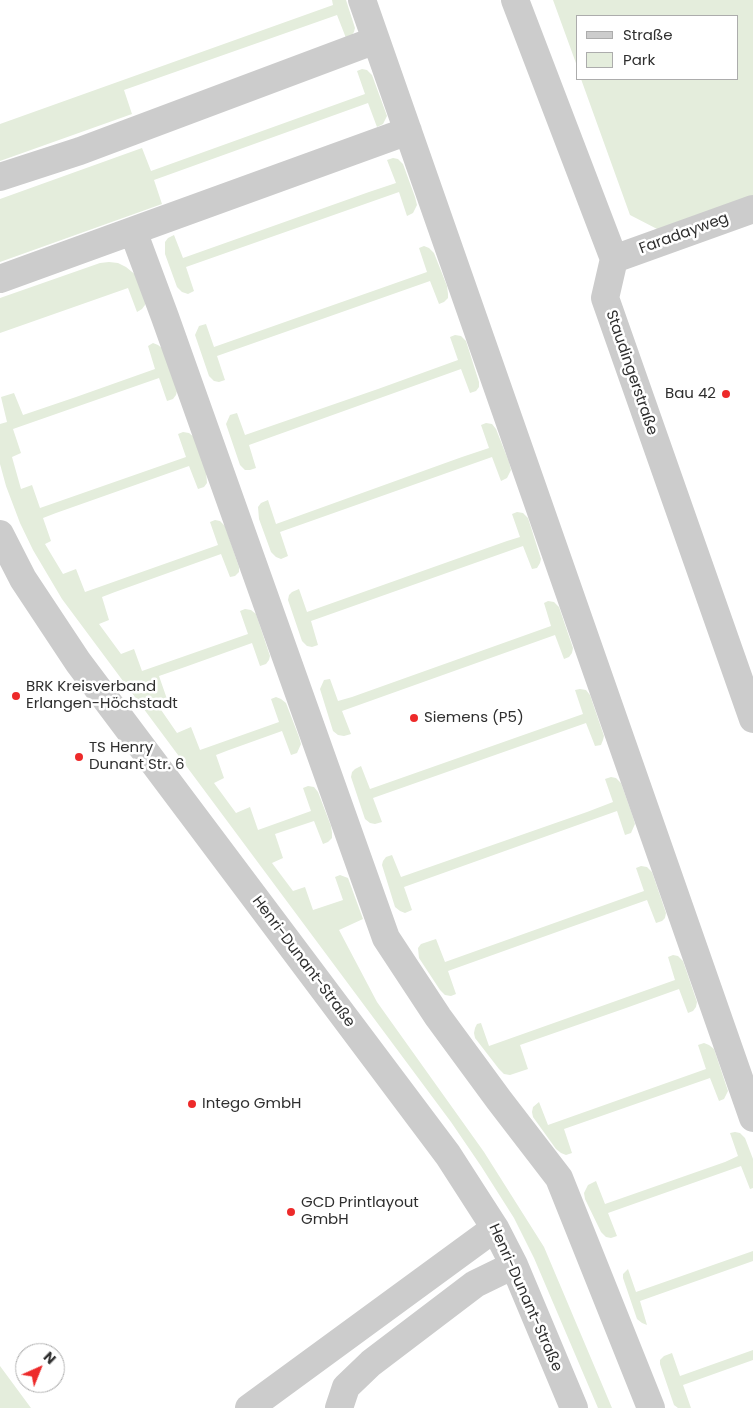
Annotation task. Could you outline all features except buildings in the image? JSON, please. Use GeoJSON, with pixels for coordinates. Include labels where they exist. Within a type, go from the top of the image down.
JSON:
{"type":"FeatureCollection","features":[{"type":"Feature","properties":{"kind":"street"},"geometry":{"type":"LineString","coordinates":[[362,0],[753,1118]]}},
{"type":"Feature","properties":{"kind":"street"},"geometry":{"type":"LineString","coordinates":[[515,0],[614,259]]}},
{"type":"Feature","properties":{"kind":"street"},"geometry":{"type":"LineString","coordinates":[[0,176],[80,151],[376,40]]}},
{"type":"Feature","properties":{"kind":"street"},"geometry":{"type":"LineString","coordinates":[[0,279],[408,131]]}},
{"type":"Feature","properties":{"kind":"street","name":"Faradayweg"},"geometry":{"type":"LineString","coordinates":[[614,259],[753,209]]}},
{"type":"Feature","properties":{"kind":"street"},"geometry":{"type":"LineString","coordinates":[[133,232],[169,326],[386,938],[438,1017],[559,1178],[651,1408]]}},
{"type":"Feature","properties":{"kind":"street","name":"Staudingerstraße"},"geometry":{"type":"LineString","coordinates":[[614,259],[605,298],[753,720]]}},
{"type":"Feature","properties":{"kind":"street","name":"Henri-Dunant-Straße"},"geometry":{"type":"LineString","coordinates":[[0,534],[23,579],[78,662],[448,1155],[495,1228],[514,1266],[574,1408]]}},
{"type":"Feature","properties":{"kind":"street"},"geometry":{"type":"LineString","coordinates":[[249,1408],[495,1228]]}},
{"type":"Feature","properties":{"kind":"street"},"geometry":{"type":"LineString","coordinates":[[339,1408],[346,1387],[371,1363],[475,1284],[514,1266]]}},
{"type":"Feature","properties":{"kind":"green space"},"geometry":{"type":"Polygon","coordinates":[[[332,0],[346,0],[355,28],[351,36],[346,38],[337,15],[124,90],[132,114],[0,161],[0,124],[333,5],[332,0]]]}},
{"type":"Feature","properties":{"kind":"green space"},"geometry":{"type":"Polygon","coordinates":[[[553,0],[753,0],[753,197],[661,231],[630,215],[581,80],[738,80],[738,15],[576,15],[576,63],[553,0]]]}},
{"type":"Feature","properties":{"kind":"green space"},"geometry":{"type":"Polygon","coordinates":[[[367,70],[372,75],[387,116],[383,124],[377,127],[368,103],[154,180],[162,204],[0,262],[0,199],[142,148],[151,171],[365,94],[357,71],[367,70]]]}},
{"type":"Feature","properties":{"kind":"green space"},"geometry":{"type":"Polygon","coordinates":[[[398,159],[403,164],[415,197],[417,205],[413,213],[407,216],[399,192],[186,267],[194,291],[188,294],[182,292],[177,287],[165,254],[165,242],[168,238],[174,235],[183,258],[396,183],[387,160],[398,159]]]}},
{"type":"Feature","properties":{"kind":"green space"},"geometry":{"type":"Polygon","coordinates":[[[424,246],[434,253],[447,286],[448,298],[444,302],[439,304],[430,281],[217,356],[225,380],[214,381],[209,376],[195,335],[199,326],[206,324],[214,347],[427,272],[419,248],[424,246]]]}},
{"type":"Feature","properties":{"kind":"green space"},"geometry":{"type":"Polygon","coordinates":[[[100,263],[118,263],[126,267],[137,276],[145,301],[142,309],[137,312],[128,288],[0,333],[0,298],[100,263]]]}},
{"type":"Feature","properties":{"kind":"green space"},"geometry":{"type":"Polygon","coordinates":[[[455,335],[461,336],[466,341],[479,382],[479,387],[476,391],[470,393],[461,369],[249,445],[256,468],[245,470],[240,465],[226,424],[230,415],[237,413],[245,435],[378,389],[458,360],[450,337],[455,335]]]}},
{"type":"Feature","properties":{"kind":"green space"},"geometry":{"type":"Polygon","coordinates":[[[153,343],[163,349],[177,391],[173,399],[167,401],[159,378],[13,429],[21,453],[12,457],[21,489],[32,485],[40,508],[186,457],[178,434],[183,432],[189,433],[194,437],[206,471],[207,483],[204,487],[198,489],[189,466],[56,513],[43,518],[51,541],[45,544],[63,574],[76,569],[85,592],[218,545],[210,522],[220,521],[225,526],[239,567],[239,572],[235,576],[230,577],[221,554],[102,597],[109,620],[99,624],[121,654],[134,649],[142,671],[248,634],[240,611],[245,609],[251,610],[256,614],[270,656],[266,664],[260,666],[252,643],[159,676],[167,699],[157,704],[177,733],[191,727],[200,750],[279,722],[271,699],[276,697],[286,703],[301,744],[297,753],[291,755],[282,731],[229,750],[216,755],[224,778],[214,783],[236,813],[250,807],[258,830],[311,811],[303,788],[308,786],[314,787],[318,792],[331,826],[332,838],[323,844],[314,821],[275,834],[283,858],[272,863],[293,891],[305,887],[313,910],[343,900],[335,877],[340,875],[348,878],[363,919],[339,930],[377,1002],[484,1152],[544,1247],[612,1408],[598,1408],[534,1258],[514,1218],[481,1166],[451,1122],[62,599],[33,550],[20,523],[0,464],[0,424],[7,422],[1,397],[14,393],[23,415],[155,369],[148,346],[153,343]]]}},
{"type":"Feature","properties":{"kind":"green space"},"geometry":{"type":"Polygon","coordinates":[[[486,423],[492,424],[496,429],[509,462],[511,470],[507,478],[501,481],[492,457],[280,532],[288,556],[281,559],[271,552],[259,519],[258,507],[261,503],[268,500],[276,524],[489,448],[481,425],[486,423]]]}},
{"type":"Feature","properties":{"kind":"green space"},"geometry":{"type":"Polygon","coordinates":[[[517,512],[523,513],[528,518],[541,559],[537,568],[532,569],[523,546],[311,621],[318,645],[307,646],[302,641],[288,600],[292,592],[299,589],[307,612],[520,537],[512,514],[517,512]]]}},
{"type":"Feature","properties":{"kind":"green space"},"geometry":{"type":"Polygon","coordinates":[[[548,601],[554,602],[559,607],[573,648],[569,657],[564,659],[555,635],[342,711],[351,734],[338,735],[333,731],[320,689],[324,680],[330,679],[338,701],[352,697],[551,626],[544,603],[548,601]]]}},
{"type":"Feature","properties":{"kind":"green space"},"geometry":{"type":"Polygon","coordinates":[[[575,690],[586,690],[590,695],[604,736],[601,745],[595,746],[586,723],[373,798],[382,822],[375,824],[365,819],[351,777],[355,769],[361,766],[370,789],[583,714],[575,690]]]}},
{"type":"Feature","properties":{"kind":"green space"},"geometry":{"type":"Polygon","coordinates":[[[616,778],[621,783],[635,824],[631,833],[625,835],[617,811],[404,887],[412,910],[405,913],[395,907],[382,865],[386,857],[392,855],[401,877],[587,812],[613,802],[605,779],[616,778]]]}},
{"type":"Feature","properties":{"kind":"green space"},"geometry":{"type":"Polygon","coordinates":[[[641,866],[647,867],[652,872],[666,913],[662,921],[656,923],[647,900],[568,928],[448,971],[456,994],[451,996],[445,995],[440,990],[419,958],[418,948],[421,944],[436,939],[445,962],[644,891],[636,868],[641,866]]]}},
{"type":"Feature","properties":{"kind":"green space"},"geometry":{"type":"Polygon","coordinates":[[[678,956],[683,961],[697,1002],[693,1011],[688,1013],[679,989],[520,1045],[528,1069],[510,1075],[504,1074],[499,1069],[475,1038],[474,1033],[477,1024],[481,1023],[489,1046],[675,980],[668,957],[678,956]]]}},
{"type":"Feature","properties":{"kind":"green space"},"geometry":{"type":"Polygon","coordinates":[[[704,1043],[714,1049],[728,1091],[724,1099],[719,1101],[710,1078],[564,1129],[572,1153],[566,1155],[556,1149],[533,1117],[533,1107],[539,1102],[548,1125],[706,1069],[698,1045],[704,1043]]]}},
{"type":"Feature","properties":{"kind":"green space"},"geometry":{"type":"Polygon","coordinates":[[[730,1133],[740,1133],[745,1138],[753,1159],[753,1188],[750,1189],[741,1166],[608,1213],[617,1236],[606,1237],[601,1232],[585,1199],[584,1193],[588,1185],[596,1181],[605,1204],[725,1162],[738,1156],[730,1133]]]}},
{"type":"Feature","properties":{"kind":"green space"},"geometry":{"type":"Polygon","coordinates":[[[753,1251],[753,1261],[640,1301],[647,1325],[637,1319],[623,1278],[623,1274],[628,1269],[636,1292],[753,1251]]]}},
{"type":"Feature","properties":{"kind":"green space"},"geometry":{"type":"Polygon","coordinates":[[[753,1350],[753,1360],[683,1385],[691,1408],[678,1408],[674,1405],[660,1364],[660,1360],[664,1356],[672,1353],[680,1376],[753,1350]]]}},
{"type":"Feature","properties":{"kind":"green space"},"geometry":{"type":"Polygon","coordinates":[[[0,1366],[15,1386],[15,1393],[20,1393],[31,1408],[0,1408],[0,1366]]]}},
{"type":"Feature","properties":{"kind":"place","name":"Bau 42"},"geometry":{"type":"Point","coordinates":[726,394]}},
{"type":"Feature","properties":{"kind":"place","name":"BRK Kreisverband Erlangen-Höchstadt"},"geometry":{"type":"Point","coordinates":[16,696]}},
{"type":"Feature","properties":{"kind":"place","name":"Siemens (P5)"},"geometry":{"type":"Point","coordinates":[414,718]}},
{"type":"Feature","properties":{"kind":"place","name":"TS Henry Dunant Str. 6"},"geometry":{"type":"Point","coordinates":[79,757]}},
{"type":"Feature","properties":{"kind":"place","name":"Intego GmbH"},"geometry":{"type":"Point","coordinates":[192,1104]}},
{"type":"Feature","properties":{"kind":"place","name":"GCD Printlayout GmbH"},"geometry":{"type":"Point","coordinates":[291,1212]}}]}
